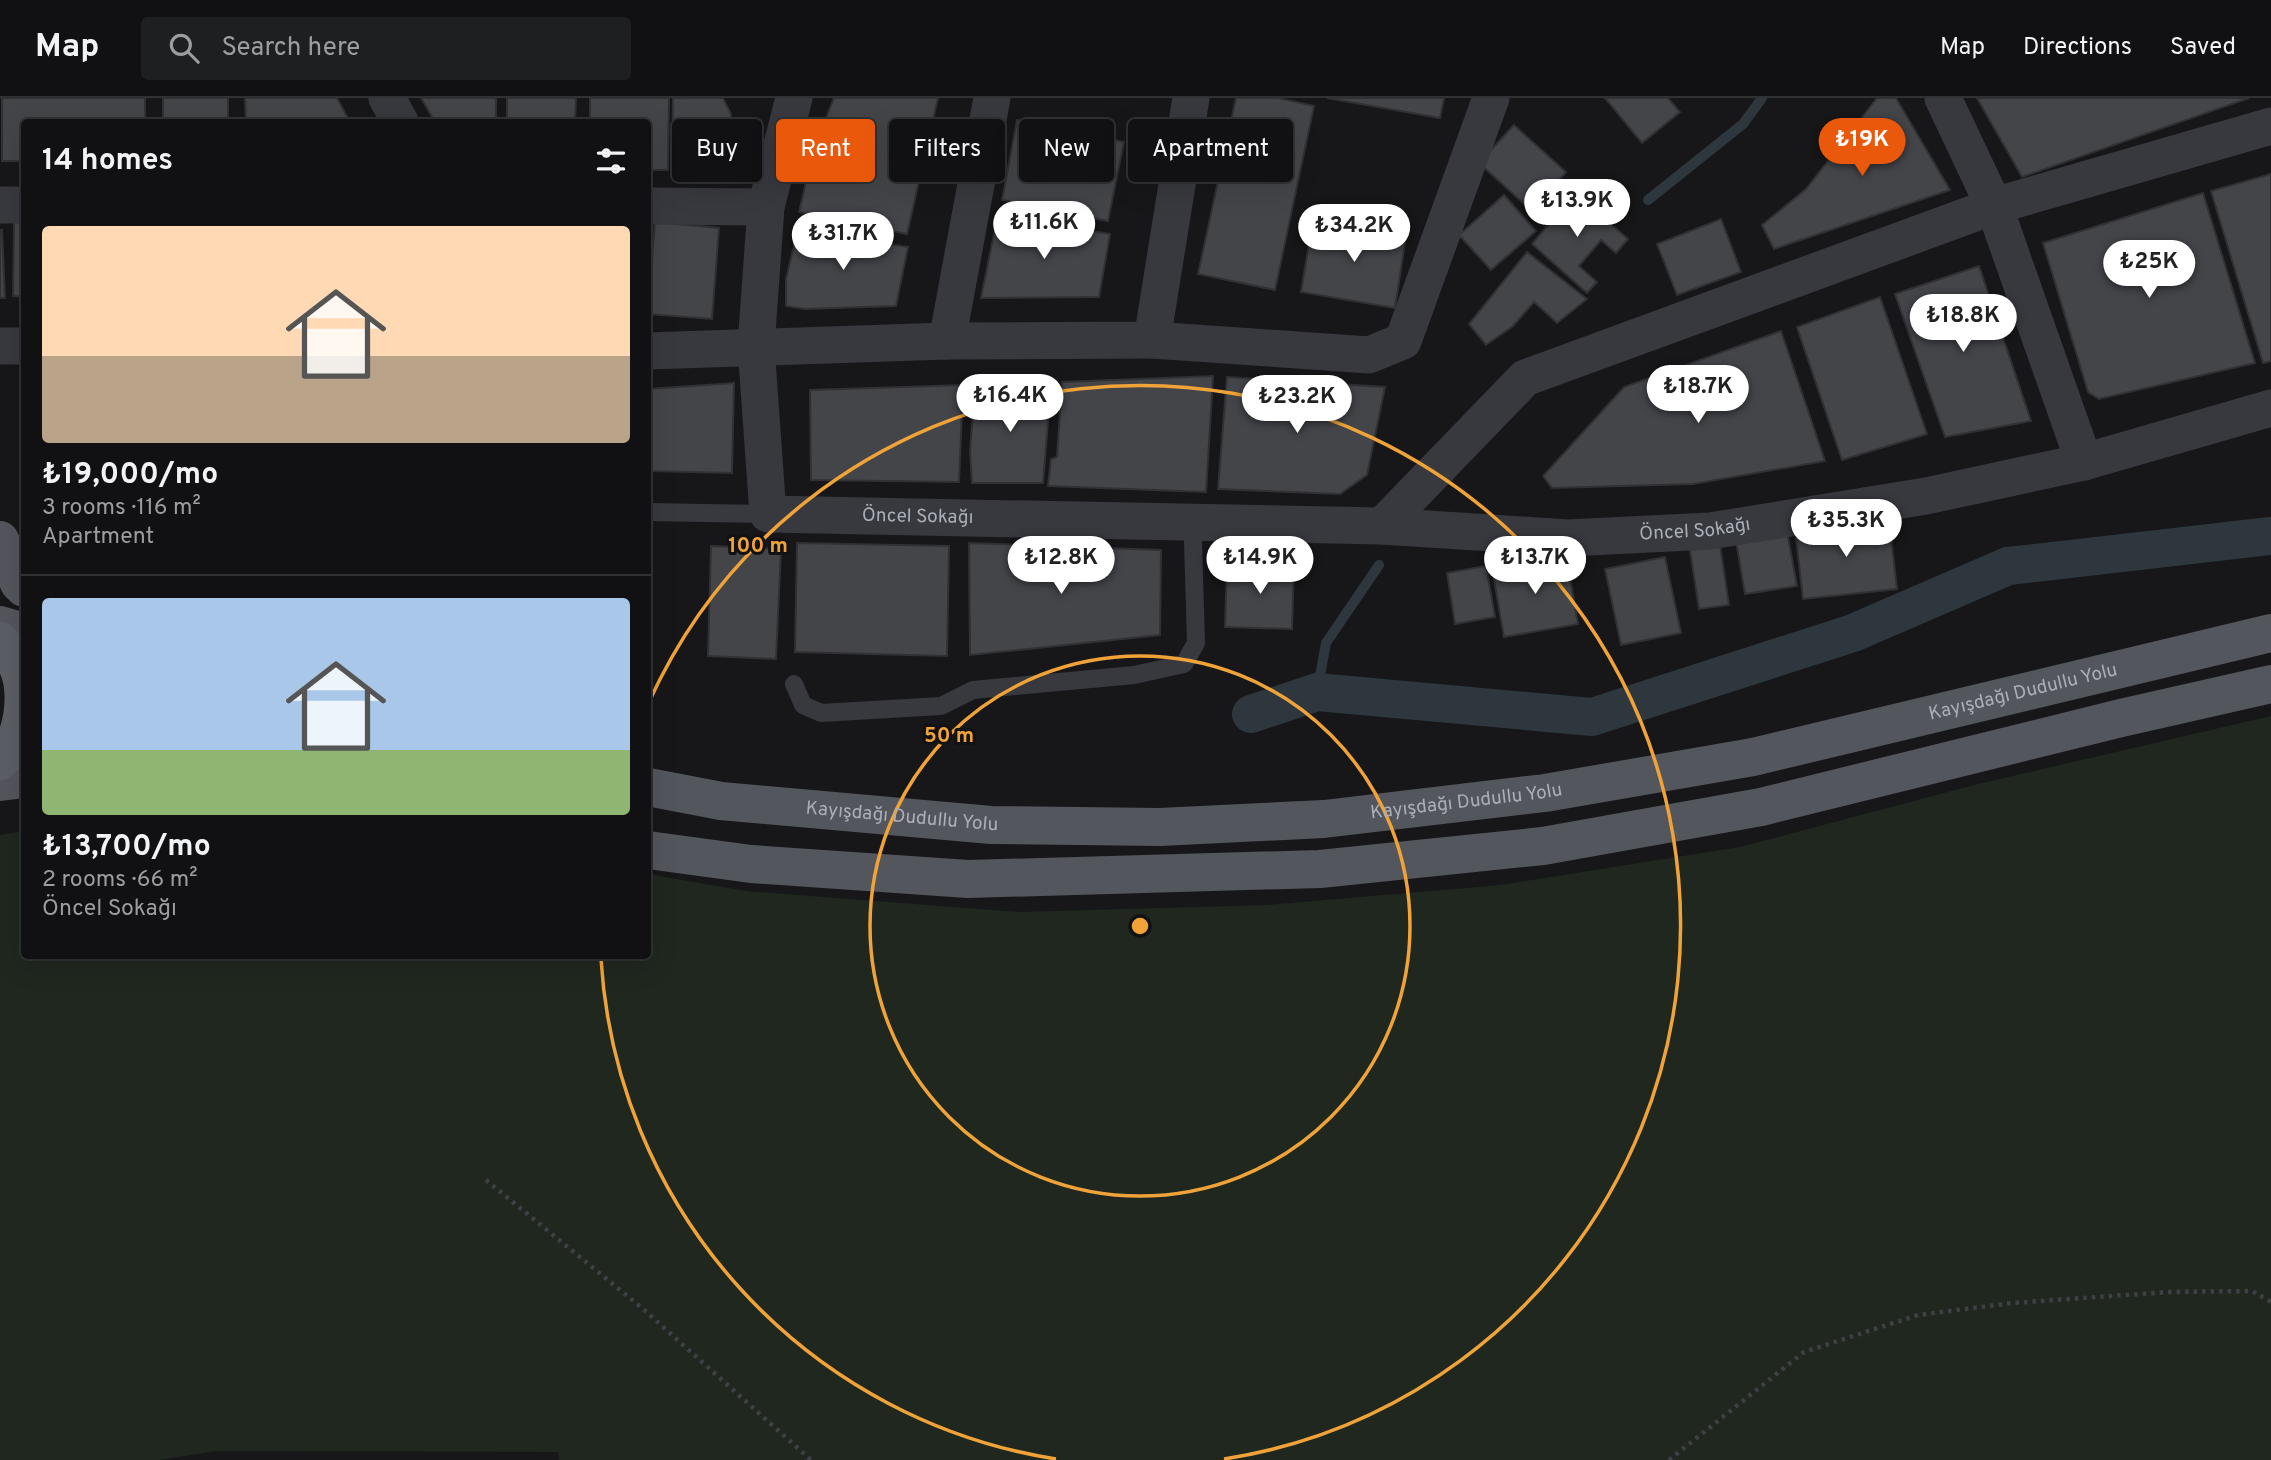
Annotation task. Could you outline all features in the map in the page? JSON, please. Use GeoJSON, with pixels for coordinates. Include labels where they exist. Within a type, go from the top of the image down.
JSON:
{"type":"FeatureCollection","features":[{"type":"Feature","properties":{"kind":"highway"},"geometry":{"type":"LineString","coordinates":[[0,641],[17,664],[21,682]]}},
{"type":"Feature","properties":{"kind":"highway"},"geometry":{"type":"LineString","coordinates":[[0,761],[9,753],[21,717]]}},
{"type":"Feature","properties":{"kind":"main road"},"geometry":{"type":"LineString","coordinates":[[0,540],[21,585]]}},
{"type":"Feature","properties":{"kind":"main road"},"geometry":{"type":"LineString","coordinates":[[0,625],[21,631]]}},
{"type":"Feature","properties":{"kind":"main road","name":"Kayışdağı Dudullu Yolu"},"geometry":{"type":"LineString","coordinates":[[651,788],[721,801],[991,825],[1160,827],[1324,819],[1545,793],[1754,757],[2271,633]]}},
{"type":"Feature","properties":{"kind":"main road"},"geometry":{"type":"LineString","coordinates":[[651,850],[751,864],[968,879],[1320,869],[1543,846],[1761,807],[2271,684]]}},
{"type":"Feature","properties":{"kind":"main road"},"geometry":{"type":"LineString","coordinates":[[0,782],[21,779]]}},
{"type":"Feature","properties":{"kind":"street"},"geometry":{"type":"LineString","coordinates":[[387,98],[398,119]]}},
{"type":"Feature","properties":{"kind":"street"},"geometry":{"type":"LineString","coordinates":[[768,514],[755,346],[766,207],[794,98]]}},
{"type":"Feature","properties":{"kind":"street"},"geometry":{"type":"LineString","coordinates":[[947,341],[992,98]]}},
{"type":"Feature","properties":{"kind":"street"},"geometry":{"type":"LineString","coordinates":[[1152,340],[1191,98]]}},
{"type":"Feature","properties":{"kind":"street"},"geometry":{"type":"LineString","coordinates":[[651,351],[947,341],[1152,340],[1369,355],[1403,341],[1491,98]]}},
{"type":"Feature","properties":{"kind":"street"},"geometry":{"type":"LineString","coordinates":[[1943,98],[1994,206],[2084,462]]}},
{"type":"Feature","properties":{"kind":"street"},"geometry":{"type":"LineString","coordinates":[[1382,526],[1525,378],[1994,206],[2271,126]]}},
{"type":"Feature","properties":{"kind":"street"},"geometry":{"type":"LineString","coordinates":[[0,205],[21,205]]}},
{"type":"Feature","properties":{"kind":"street"},"geometry":{"type":"LineString","coordinates":[[651,206],[766,207]]}},
{"type":"Feature","properties":{"kind":"street"},"geometry":{"type":"LineString","coordinates":[[0,346],[21,346]]}},
{"type":"Feature","properties":{"kind":"street","name":"Öncel Sokağı"},"geometry":{"type":"LineString","coordinates":[[768,514],[1382,526],[1568,538],[1710,531],[1926,496],[2084,462],[2271,408]]}},
{"type":"Feature","properties":{"kind":"lane"},"geometry":{"type":"LineString","coordinates":[[651,512],[768,514]]}},
{"type":"Feature","properties":{"kind":"lane"},"geometry":{"type":"LineString","coordinates":[[794,684],[803,705],[821,713],[941,706],[973,690],[1134,675],[1184,664],[1196,643],[1193,542],[1196,522]]}},
{"type":"Feature","properties":{"kind":"path"},"geometry":{"type":"LineString","coordinates":[[486,1180],[642,1308],[811,1460]]}},
{"type":"Feature","properties":{"kind":"path"},"geometry":{"type":"LineString","coordinates":[[1669,1460],[1804,1352],[1918,1315],[2012,1303],[2168,1292],[2252,1291],[2271,1302]]}},
{"type":"Feature","properties":{"kind":"shaded area"},"geometry":{"type":"Polygon","coordinates":[[[2271,716],[2271,1460],[559,1460],[558,1452],[217,1451],[159,1460],[0,1460],[0,835],[21,832],[21,959],[651,959],[651,875],[746,891],[1019,912],[1266,905],[1501,885],[1740,847],[1974,785],[2271,716]]]}},
{"type":"Feature","properties":{"kind":"building"},"geometry":{"type":"Polygon","coordinates":[[[2,98],[145,98],[145,119],[21,119],[21,161],[2,161],[2,98]]]}},
{"type":"Feature","properties":{"kind":"building"},"geometry":{"type":"Polygon","coordinates":[[[163,98],[228,98],[228,119],[163,119],[163,98]]]}},
{"type":"Feature","properties":{"kind":"building"},"geometry":{"type":"Polygon","coordinates":[[[245,98],[337,98],[348,119],[246,119],[245,98]]]}},
{"type":"Feature","properties":{"kind":"building"},"geometry":{"type":"Polygon","coordinates":[[[421,98],[496,98],[496,119],[433,119],[421,98]]]}},
{"type":"Feature","properties":{"kind":"building"},"geometry":{"type":"Polygon","coordinates":[[[507,98],[576,98],[575,119],[507,119],[507,98]]]}},
{"type":"Feature","properties":{"kind":"building"},"geometry":{"type":"Polygon","coordinates":[[[590,98],[669,98],[668,170],[651,170],[651,119],[590,119],[590,98]]]}},
{"type":"Feature","properties":{"kind":"building"},"geometry":{"type":"Polygon","coordinates":[[[673,98],[723,98],[731,114],[731,119],[673,119],[673,98]]]}},
{"type":"Feature","properties":{"kind":"building"},"geometry":{"type":"Polygon","coordinates":[[[834,98],[938,98],[933,119],[889,119],[889,182],[919,182],[907,234],[799,212],[806,182],[875,182],[875,119],[826,119],[834,98]]]}},
{"type":"Feature","properties":{"kind":"building"},"geometry":{"type":"Polygon","coordinates":[[[1236,98],[1278,98],[1314,106],[1275,290],[1198,274],[1218,182],[1293,182],[1293,119],[1231,119],[1236,98]]]}},
{"type":"Feature","properties":{"kind":"building"},"geometry":{"type":"Polygon","coordinates":[[[1327,98],[1444,98],[1440,118],[1327,98]]]}},
{"type":"Feature","properties":{"kind":"building"},"geometry":{"type":"Polygon","coordinates":[[[1605,98],[1668,98],[1680,112],[1642,143],[1605,98]]]}},
{"type":"Feature","properties":{"kind":"building"},"geometry":{"type":"Polygon","coordinates":[[[1877,98],[1896,98],[1950,190],[1774,249],[1762,225],[1806,189],[1877,98]]]}},
{"type":"Feature","properties":{"kind":"building"},"geometry":{"type":"Polygon","coordinates":[[[1977,98],[2249,98],[2022,177],[1977,98]]]}},
{"type":"Feature","properties":{"kind":"building"},"geometry":{"type":"Polygon","coordinates":[[[1017,120],[1019,182],[1114,182],[1114,140],[1124,142],[1108,221],[1002,200],[1017,120]]]}},
{"type":"Feature","properties":{"kind":"building"},"geometry":{"type":"Polygon","coordinates":[[[1514,125],[1566,172],[1532,211],[1479,163],[1514,125]]]}},
{"type":"Feature","properties":{"kind":"building"},"geometry":{"type":"Polygon","coordinates":[[[2271,174],[2271,361],[2263,363],[2211,191],[2271,174]]]}},
{"type":"Feature","properties":{"kind":"building"},"geometry":{"type":"Polygon","coordinates":[[[1575,193],[1628,239],[1616,253],[1601,240],[1579,266],[1597,282],[1587,293],[1532,244],[1575,193]]]}},
{"type":"Feature","properties":{"kind":"building"},"geometry":{"type":"Polygon","coordinates":[[[2203,193],[2255,363],[2099,399],[2088,392],[2043,243],[2203,193]]]}},
{"type":"Feature","properties":{"kind":"building"},"geometry":{"type":"Polygon","coordinates":[[[1504,195],[1536,231],[1491,270],[1459,235],[1504,195]]]}},
{"type":"Feature","properties":{"kind":"building"},"geometry":{"type":"Polygon","coordinates":[[[998,214],[1110,234],[1099,297],[981,298],[998,214]]]}},
{"type":"Feature","properties":{"kind":"building"},"geometry":{"type":"Polygon","coordinates":[[[1721,219],[1741,272],[1677,295],[1657,244],[1721,219]]]}},
{"type":"Feature","properties":{"kind":"building"},"geometry":{"type":"Polygon","coordinates":[[[1313,220],[1406,236],[1395,308],[1301,292],[1313,220]]]}},
{"type":"Feature","properties":{"kind":"building"},"geometry":{"type":"Polygon","coordinates":[[[14,222],[21,223],[21,297],[13,296],[14,222]]]}},
{"type":"Feature","properties":{"kind":"building"},"geometry":{"type":"Polygon","coordinates":[[[655,222],[719,228],[712,319],[651,314],[655,222]]]}},
{"type":"Feature","properties":{"kind":"building"},"geometry":{"type":"Polygon","coordinates":[[[798,229],[908,247],[896,306],[805,309],[786,306],[786,279],[798,229]]]}},
{"type":"Feature","properties":{"kind":"building"},"geometry":{"type":"Polygon","coordinates":[[[2,230],[5,298],[0,298],[2,230]]]}},
{"type":"Feature","properties":{"kind":"building"},"geometry":{"type":"Polygon","coordinates":[[[1527,252],[1587,299],[1557,323],[1534,302],[1513,326],[1486,345],[1469,324],[1527,252]]]}},
{"type":"Feature","properties":{"kind":"building"},"geometry":{"type":"Polygon","coordinates":[[[1979,266],[2031,421],[1945,437],[1895,294],[1979,266]]]}},
{"type":"Feature","properties":{"kind":"building"},"geometry":{"type":"Polygon","coordinates":[[[1880,297],[1927,434],[1842,460],[1797,327],[1880,297]]]}},
{"type":"Feature","properties":{"kind":"building"},"geometry":{"type":"Polygon","coordinates":[[[1781,331],[1825,461],[1693,484],[1552,488],[1543,476],[1624,387],[1781,331]]]}},
{"type":"Feature","properties":{"kind":"building"},"geometry":{"type":"Polygon","coordinates":[[[1213,376],[1206,492],[1048,486],[1051,459],[1057,457],[1062,382],[1213,376]]]}},
{"type":"Feature","properties":{"kind":"building"},"geometry":{"type":"Polygon","coordinates":[[[1227,377],[1385,387],[1367,475],[1340,494],[1218,489],[1227,377]]]}},
{"type":"Feature","properties":{"kind":"building"},"geometry":{"type":"Polygon","coordinates":[[[734,383],[732,473],[651,471],[651,389],[734,383]]]}},
{"type":"Feature","properties":{"kind":"building"},"geometry":{"type":"Polygon","coordinates":[[[963,385],[959,482],[811,480],[810,390],[963,385]]]}},
{"type":"Feature","properties":{"kind":"building"},"geometry":{"type":"Polygon","coordinates":[[[1051,385],[1043,483],[972,483],[970,451],[975,386],[1051,385]]]}},
{"type":"Feature","properties":{"kind":"building"},"geometry":{"type":"Polygon","coordinates":[[[1889,519],[1897,589],[1803,599],[1795,529],[1889,519]]]}},
{"type":"Feature","properties":{"kind":"building"},"geometry":{"type":"Polygon","coordinates":[[[1786,526],[1797,586],[1745,594],[1735,535],[1786,526]]]}},
{"type":"Feature","properties":{"kind":"building"},"geometry":{"type":"Polygon","coordinates":[[[797,543],[949,546],[947,656],[795,652],[797,543]]]}},
{"type":"Feature","properties":{"kind":"building"},"geometry":{"type":"Polygon","coordinates":[[[969,543],[1161,550],[1160,635],[970,655],[969,543]]]}},
{"type":"Feature","properties":{"kind":"building"},"geometry":{"type":"Polygon","coordinates":[[[1720,545],[1729,605],[1699,609],[1690,550],[1720,545]]]}},
{"type":"Feature","properties":{"kind":"building"},"geometry":{"type":"Polygon","coordinates":[[[711,546],[781,549],[776,659],[708,656],[711,546]]]}},
{"type":"Feature","properties":{"kind":"building"},"geometry":{"type":"Polygon","coordinates":[[[1566,555],[1578,624],[1504,637],[1492,568],[1566,555]]]}},
{"type":"Feature","properties":{"kind":"building"},"geometry":{"type":"Polygon","coordinates":[[[1665,557],[1681,633],[1621,645],[1605,569],[1665,557]]]}},
{"type":"Feature","properties":{"kind":"building"},"geometry":{"type":"Polygon","coordinates":[[[1227,563],[1294,565],[1292,629],[1225,627],[1227,563]]]}},
{"type":"Feature","properties":{"kind":"building"},"geometry":{"type":"Polygon","coordinates":[[[1486,566],[1495,617],[1455,624],[1447,573],[1486,566]]]}},
{"type":"Feature","properties":{"kind":"waterway"},"geometry":{"type":"LineString","coordinates":[[1648,200],[1743,124],[1762,98]]}},
{"type":"Feature","properties":{"kind":"waterway"},"geometry":{"type":"LineString","coordinates":[[1251,714],[1317,692],[1592,717],[1853,633],[2008,566],[2271,536]]}},
{"type":"Feature","properties":{"kind":"waterway"},"geometry":{"type":"LineString","coordinates":[[1317,692],[1326,643],[1379,565]]}}]}
